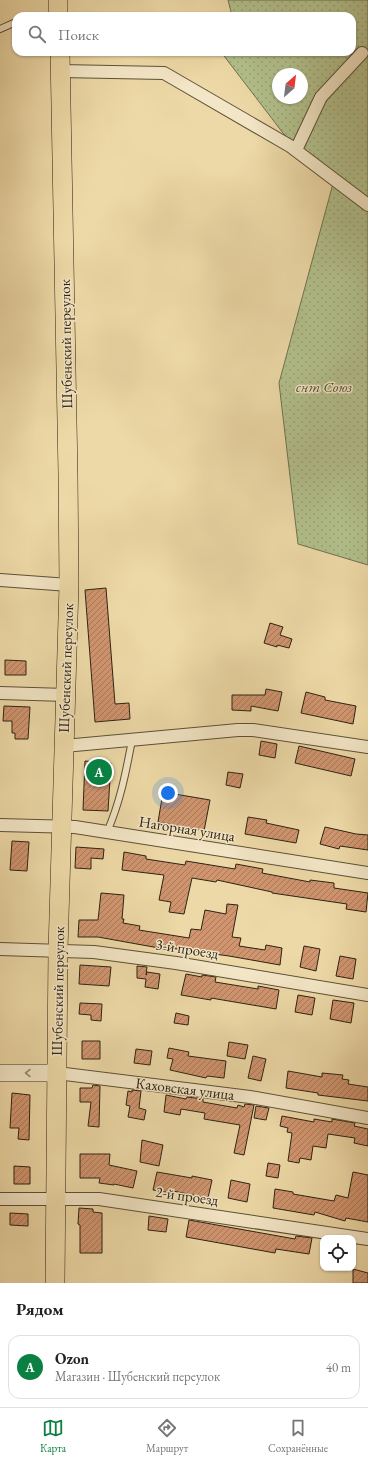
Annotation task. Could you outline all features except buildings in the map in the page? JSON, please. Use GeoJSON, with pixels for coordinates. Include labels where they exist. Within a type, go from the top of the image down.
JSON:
{"type":"FeatureCollection","features":[{"type":"Feature","properties":{"kind":"main road"},"geometry":{"type":"LineString","coordinates":[[58,0],[58,12]]}},
{"type":"Feature","properties":{"kind":"main road","name":"Шубенский переулок"},"geometry":{"type":"LineString","coordinates":[[55,1283],[58,950],[69,585],[60,56]]}},
{"type":"Feature","properties":{"kind":"main road","name":"Каховская улица"},"geometry":{"type":"LineString","coordinates":[[0,1073],[57,1073]]}},
{"type":"Feature","properties":{"kind":"street"},"geometry":{"type":"LineString","coordinates":[[296,150],[321,97],[362,53]]}},
{"type":"Feature","properties":{"kind":"street"},"geometry":{"type":"LineString","coordinates":[[60,71],[164,73],[296,150],[368,205]]}},
{"type":"Feature","properties":{"kind":"street"},"geometry":{"type":"LineString","coordinates":[[0,580],[69,585]]}},
{"type":"Feature","properties":{"kind":"street"},"geometry":{"type":"LineString","coordinates":[[0,693],[66,696]]}},
{"type":"Feature","properties":{"kind":"street"},"geometry":{"type":"LineString","coordinates":[[64,746],[252,730],[368,747]]}},
{"type":"Feature","properties":{"kind":"street","name":"Нагорная улица"},"geometry":{"type":"LineString","coordinates":[[0,824],[62,826],[368,873]]}},
{"type":"Feature","properties":{"kind":"street","name":"3-й проезд"},"geometry":{"type":"LineString","coordinates":[[0,949],[94,952],[169,962],[368,995]]}},
{"type":"Feature","properties":{"kind":"street","name":"Каховская улица"},"geometry":{"type":"LineString","coordinates":[[57,1073],[250,1097],[368,1118]]}},
{"type":"Feature","properties":{"kind":"street","name":"2-й проезд"},"geometry":{"type":"LineString","coordinates":[[0,1199],[99,1199],[368,1239]]}},
{"type":"Feature","properties":{"kind":"lane"},"geometry":{"type":"LineString","coordinates":[[0,29],[12,24]]}},
{"type":"Feature","properties":{"kind":"lane"},"geometry":{"type":"LineString","coordinates":[[107,832],[116,813],[132,740]]}},
{"type":"Feature","properties":{"kind":"green space","name":"снт Союз"},"geometry":{"type":"Polygon","coordinates":[[[228,0],[368,0],[368,565],[298,544],[279,383],[334,180],[296,150],[224,56],[356,56],[356,12],[231,12],[228,0]]]}},
{"type":"Feature","properties":{"kind":"place","name":"Ozon"},"geometry":{"type":"Point","coordinates":[99,772]}}]}
